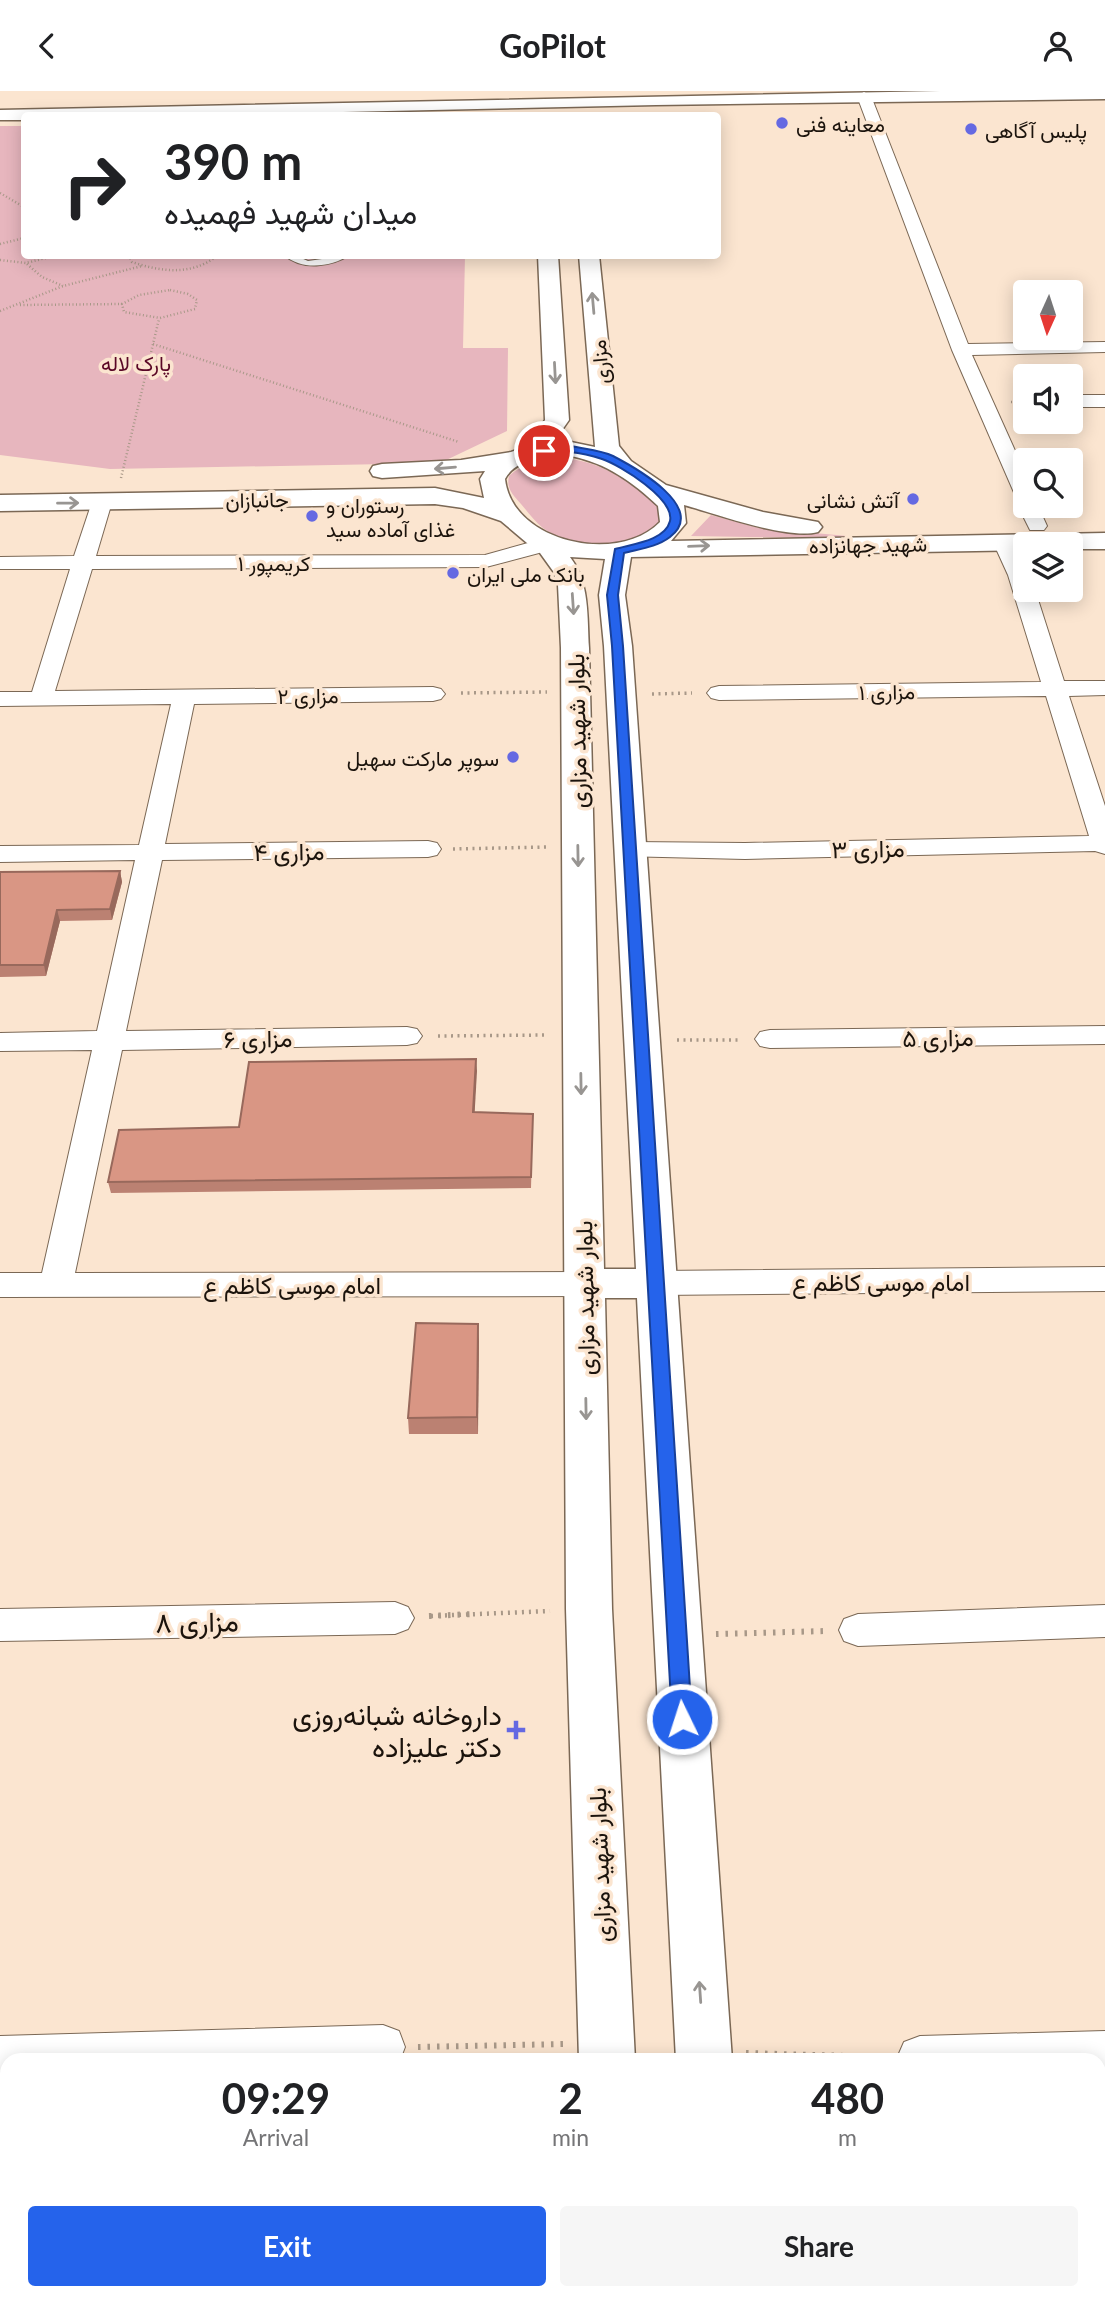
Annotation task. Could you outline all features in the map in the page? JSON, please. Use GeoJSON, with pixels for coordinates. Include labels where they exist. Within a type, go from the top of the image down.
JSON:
{"type":"FeatureCollection","features":[{"type":"Feature","properties":{"kind":"main road"},"geometry":{"type":"LineString","coordinates":[[382,94],[413,91]]}},
{"type":"Feature","properties":{"kind":"main road"},"geometry":{"type":"LineString","coordinates":[[42,112],[382,94],[493,91]]}},
{"type":"Feature","properties":{"kind":"main road"},"geometry":{"type":"LineString","coordinates":[[0,104],[99,108],[1105,94]]}},
{"type":"Feature","properties":{"kind":"main road"},"geometry":{"type":"LineString","coordinates":[[588,112],[618,104],[656,100]]}},
{"type":"Feature","properties":{"kind":"main road"},"geometry":{"type":"LineString","coordinates":[[470,104],[527,112]]}},
{"type":"Feature","properties":{"kind":"main road"},"geometry":{"type":"LineString","coordinates":[[0,115],[21,114]]}},
{"type":"Feature","properties":{"kind":"main road"},"geometry":{"type":"LineString","coordinates":[[546,544],[520,529],[494,492],[492,480],[496,472],[541,443],[557,419],[548,259]]}},
{"type":"Feature","properties":{"kind":"main road","name":"مزاری"},"geometry":{"type":"LineString","coordinates":[[589,259],[607,447],[621,464]]}},
{"type":"Feature","properties":{"kind":"main road"},"geometry":{"type":"LineString","coordinates":[[353,472],[426,470],[571,449],[600,455],[621,464]]}},
{"type":"Feature","properties":{"kind":"main road","name":"شهید جهانزاده"},"geometry":{"type":"LineString","coordinates":[[621,464],[663,492],[761,519],[816,528],[1105,541]]}},
{"type":"Feature","properties":{"kind":"main road"},"geometry":{"type":"LineString","coordinates":[[34,479],[121,478]]}},
{"type":"Feature","properties":{"kind":"main road"},"geometry":{"type":"LineString","coordinates":[[625,550],[667,534],[675,524],[676,512],[673,503],[663,492]]}},
{"type":"Feature","properties":{"kind":"main road","name":"جانبازان"},"geometry":{"type":"LineString","coordinates":[[0,503],[435,496],[468,501],[511,516]]}},
{"type":"Feature","properties":{"kind":"main road","name":"شهید جهانزاده"},"geometry":{"type":"LineString","coordinates":[[546,544],[579,551],[1001,535],[1029,518]]}},
{"type":"Feature","properties":{"kind":"main road","name":"شهید جهانزاده"},"geometry":{"type":"LineString","coordinates":[[1047,518],[1105,526]]}},
{"type":"Feature","properties":{"kind":"main road","name":"بلوار شهید مزاری"},"geometry":{"type":"LineString","coordinates":[[546,544],[566,570],[571,586],[576,692],[589,1609],[606,2051]]}},
{"type":"Feature","properties":{"kind":"main road","name":"بلوار شهید مزاری"},"geometry":{"type":"LineString","coordinates":[[625,550],[612,595],[704,2053]]}},
{"type":"Feature","properties":{"kind":"main road"},"geometry":{"type":"LineString","coordinates":[[583,1284],[657,1283]]}},
{"type":"Feature","properties":{"kind":"street"},"geometry":{"type":"LineString","coordinates":[[864,96],[961,349],[1013,469]]}},
{"type":"Feature","properties":{"kind":"street"},"geometry":{"type":"LineString","coordinates":[[961,349],[1105,347]]}},
{"type":"Feature","properties":{"kind":"street"},"geometry":{"type":"LineString","coordinates":[[1083,401],[1105,401]]}},
{"type":"Feature","properties":{"kind":"street"},"geometry":{"type":"LineString","coordinates":[[41,699],[102,502]]}},
{"type":"Feature","properties":{"kind":"street"},"geometry":{"type":"LineString","coordinates":[[1001,535],[1019,575],[1105,844]]}},
{"type":"Feature","properties":{"kind":"street","name":"کریمپور ۱"},"geometry":{"type":"LineString","coordinates":[[0,563],[485,561],[546,544]]}},
{"type":"Feature","properties":{"kind":"street","name":"مزاری ۱"},"geometry":{"type":"LineString","coordinates":[[719,693],[1105,688]]}},
{"type":"Feature","properties":{"kind":"street","name":"مزاری ۲"},"geometry":{"type":"LineString","coordinates":[[0,699],[433,694]]}},
{"type":"Feature","properties":{"kind":"street"},"geometry":{"type":"LineString","coordinates":[[56,1284],[184,697]]}},
{"type":"Feature","properties":{"kind":"street","name":"مزاری ۳"},"geometry":{"type":"LineString","coordinates":[[630,851],[1105,844]]}},
{"type":"Feature","properties":{"kind":"street","name":"مزاری ۴"},"geometry":{"type":"LineString","coordinates":[[0,855],[428,849]]}},
{"type":"Feature","properties":{"kind":"street","name":"مزاری ۵"},"geometry":{"type":"LineString","coordinates":[[770,1039],[1105,1035]]}},
{"type":"Feature","properties":{"kind":"street","name":"مزاری ۶"},"geometry":{"type":"LineString","coordinates":[[0,1042],[407,1036]]}},
{"type":"Feature","properties":{"kind":"street","name":"امام موسی کاظم ع"},"geometry":{"type":"LineString","coordinates":[[657,1283],[1105,1279]]}},
{"type":"Feature","properties":{"kind":"street","name":"امام موسی کاظم ع"},"geometry":{"type":"LineString","coordinates":[[0,1285],[583,1284]]}},
{"type":"Feature","properties":{"kind":"street","name":"مزاری ۸"},"geometry":{"type":"LineString","coordinates":[[0,1625],[395,1618]]}},
{"type":"Feature","properties":{"kind":"street"},"geometry":{"type":"LineString","coordinates":[[858,1630],[1105,1621]]}},
{"type":"Feature","properties":{"kind":"street"},"geometry":{"type":"LineString","coordinates":[[174,2053],[383,2047]]}},
{"type":"Feature","properties":{"kind":"lane"},"geometry":{"type":"LineString","coordinates":[[292,259],[313,263],[339,259]]}},
{"type":"Feature","properties":{"kind":"path"},"geometry":{"type":"LineString","coordinates":[[0,193],[21,205]]}},
{"type":"Feature","properties":{"kind":"path"},"geometry":{"type":"LineString","coordinates":[[0,244],[21,239]]}},
{"type":"Feature","properties":{"kind":"path"},"geometry":{"type":"LineString","coordinates":[[0,260],[26,263],[42,259]]}},
{"type":"Feature","properties":{"kind":"path"},"geometry":{"type":"LineString","coordinates":[[130,259],[132,263],[142,266],[174,270],[200,266],[211,259]]}},
{"type":"Feature","properties":{"kind":"path"},"geometry":{"type":"LineString","coordinates":[[26,263],[41,277],[63,286]]}},
{"type":"Feature","properties":{"kind":"path"},"geometry":{"type":"LineString","coordinates":[[0,311],[63,286],[142,266]]}},
{"type":"Feature","properties":{"kind":"path"},"geometry":{"type":"LineString","coordinates":[[15,305],[122,304],[131,296],[149,291],[170,290],[188,293],[197,300],[195,309],[181,316],[159,319],[138,318],[124,312],[122,304]]}},
{"type":"Feature","properties":{"kind":"path"},"geometry":{"type":"LineString","coordinates":[[121,478],[159,319]]}},
{"type":"Feature","properties":{"kind":"path"},"geometry":{"type":"LineString","coordinates":[[153,344],[520,456]]}},
{"type":"Feature","properties":{"kind":"path"},"geometry":{"type":"LineString","coordinates":[[433,694],[576,692]]}},
{"type":"Feature","properties":{"kind":"path"},"geometry":{"type":"LineString","coordinates":[[620,694],[719,693]]}},
{"type":"Feature","properties":{"kind":"path"},"geometry":{"type":"LineString","coordinates":[[428,849],[578,846]]}},
{"type":"Feature","properties":{"kind":"path"},"geometry":{"type":"LineString","coordinates":[[407,1036],[580,1034]]}},
{"type":"Feature","properties":{"kind":"path"},"geometry":{"type":"LineString","coordinates":[[641,1041],[770,1039]]}},
{"type":"Feature","properties":{"kind":"path"},"geometry":{"type":"LineString","coordinates":[[395,1618],[589,1609]]}},
{"type":"Feature","properties":{"kind":"path"},"geometry":{"type":"LineString","coordinates":[[677,1636],[858,1630]]}},
{"type":"Feature","properties":{"kind":"path"},"geometry":{"type":"LineString","coordinates":[[383,2047],[606,2051]]}},
{"type":"Feature","properties":{"kind":"green space","name":"پارک لاله"},"geometry":{"type":"Polygon","coordinates":[[[0,126],[21,126],[21,259],[465,259],[463,348],[508,348],[507,431],[440,463],[110,469],[0,455],[0,126]]]}},
{"type":"Feature","properties":{"kind":"green space"},"geometry":{"type":"Polygon","coordinates":[[[559,458],[587,462],[625,480],[659,505],[660,520],[650,530],[636,537],[604,544],[570,540],[543,528],[513,495],[508,485],[509,476],[532,463],[559,458]]]}},
{"type":"Feature","properties":{"kind":"green space"},"geometry":{"type":"Polygon","coordinates":[[[711,515],[759,528],[880,539],[691,536],[711,515]]]}},
{"type":"Feature","properties":{"kind":"building"},"geometry":{"type":"Polygon","coordinates":[[[120,871],[110,909],[57,910],[44,965],[0,965],[0,872],[120,871]]]}},
{"type":"Feature","properties":{"kind":"building"},"geometry":{"type":"Polygon","coordinates":[[[476,1059],[473,1112],[533,1114],[531,1177],[108,1182],[119,1130],[239,1127],[249,1062],[476,1059]]]}},
{"type":"Feature","properties":{"kind":"building"},"geometry":{"type":"Polygon","coordinates":[[[416,1323],[478,1324],[477,1417],[408,1418],[416,1323]]]}},
{"type":"Feature","properties":{"kind":"place","name":"معاینه فنی"},"geometry":{"type":"Point","coordinates":[782,123]}},
{"type":"Feature","properties":{"kind":"place","name":"پلیس آگاهی"},"geometry":{"type":"Point","coordinates":[971,129]}},
{"type":"Feature","properties":{"kind":"place","name":"آتش نشانی"},"geometry":{"type":"Point","coordinates":[913,499]}},
{"type":"Feature","properties":{"kind":"place","name":"رستوران و غذای آماده سید"},"geometry":{"type":"Point","coordinates":[312,516]}},
{"type":"Feature","properties":{"kind":"place","name":"بانک ملی ایران"},"geometry":{"type":"Point","coordinates":[453,573]}},
{"type":"Feature","properties":{"kind":"place","name":"سوپر مارکت سهیل"},"geometry":{"type":"Point","coordinates":[513,757]}},
{"type":"Feature","properties":{"kind":"place","name":"داروخانه شبانه‌روزی دکتر علیزاده"},"geometry":{"type":"Point","coordinates":[516,1730]}},
{"type":"Feature","properties":{"kind":"route"},"geometry":{"type":"LineString","coordinates":[[544,451],[571,449],[608,457],[663,492],[673,503],[676,512],[675,524],[667,534],[651,543],[619,551],[612,595],[618,646],[682,1719]]}}]}
